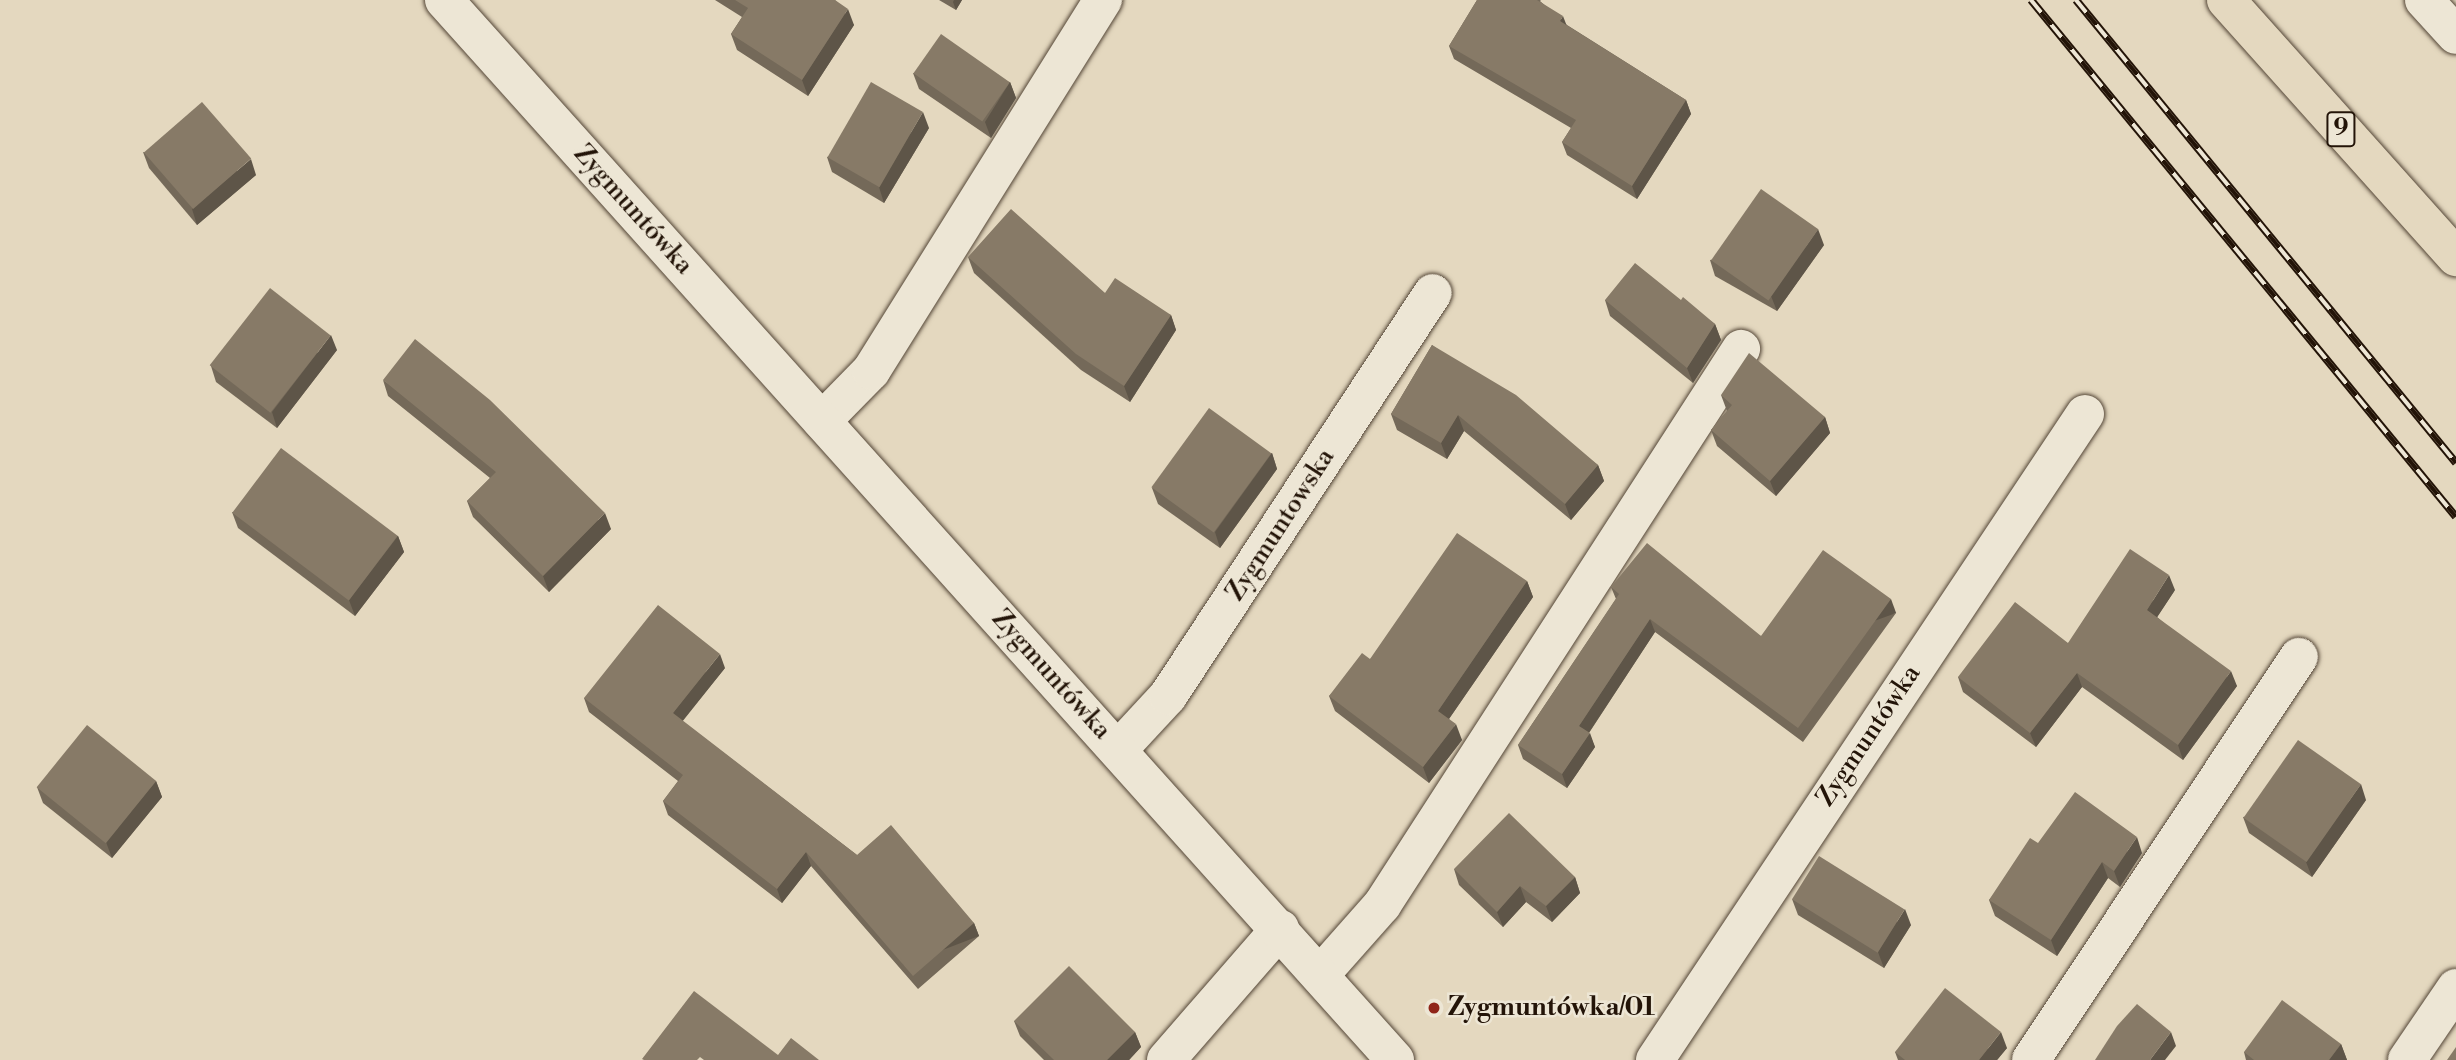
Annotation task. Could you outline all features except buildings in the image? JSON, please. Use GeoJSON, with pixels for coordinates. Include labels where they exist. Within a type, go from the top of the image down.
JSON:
{"type":"FeatureCollection","features":[{"type":"Feature","properties":{"kind":"main road","name":"9"},"geometry":{"type":"LineString","coordinates":[[2226,0],[2456,257]]}},
{"type":"Feature","properties":{"kind":"street","name":"Zygmuntówka"},"geometry":{"type":"LineString","coordinates":[[444,0],[1395,1060]]}},
{"type":"Feature","properties":{"kind":"street"},"geometry":{"type":"LineString","coordinates":[[822,421],[871,371],[1103,0]]}},
{"type":"Feature","properties":{"kind":"street"},"geometry":{"type":"LineString","coordinates":[[2424,0],[2456,35]]}},
{"type":"Feature","properties":{"kind":"street","name":"Zygmuntowska"},"geometry":{"type":"LineString","coordinates":[[1118,750],[1168,696],[1433,293]]}},
{"type":"Feature","properties":{"kind":"street"},"geometry":{"type":"LineString","coordinates":[[1320,975],[1382,905],[1741,349]]}},
{"type":"Feature","properties":{"kind":"street","name":"Zygmuntówka"},"geometry":{"type":"LineString","coordinates":[[1655,1060],[2085,414]]}},
{"type":"Feature","properties":{"kind":"street"},"geometry":{"type":"LineString","coordinates":[[2031,1060],[2299,657]]}},
{"type":"Feature","properties":{"kind":"street"},"geometry":{"type":"LineString","coordinates":[[1166,1060],[1280,929]]}},
{"type":"Feature","properties":{"kind":"street"},"geometry":{"type":"LineString","coordinates":[[2407,1060],[2456,988]]}},
{"type":"Feature","properties":{"kind":"railway"},"geometry":{"type":"LineString","coordinates":[[2031,0],[2456,517]]}},
{"type":"Feature","properties":{"kind":"railway"},"geometry":{"type":"LineString","coordinates":[[2076,0],[2456,463]]}},
{"type":"Feature","properties":{"kind":"place","name":"Zygmuntówka/01"},"geometry":{"type":"Point","coordinates":[1434,1008]}}]}
